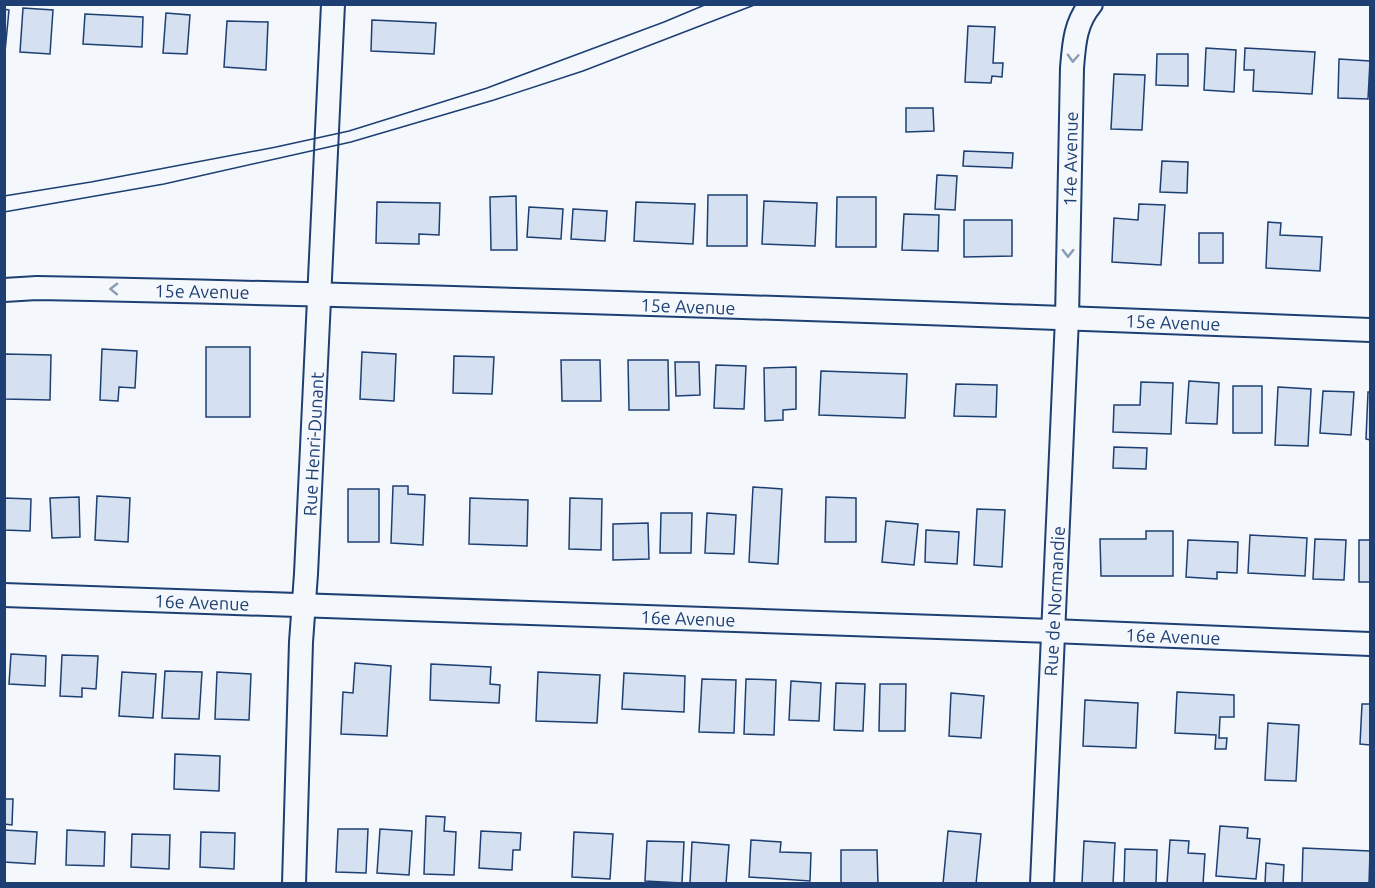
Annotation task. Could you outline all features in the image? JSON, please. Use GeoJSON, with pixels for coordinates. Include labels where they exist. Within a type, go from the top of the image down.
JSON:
{"type":"FeatureCollection","features":[{"type":"Feature","properties":{"kind":"street","name":"Rue Henri-Dunant"},"geometry":{"type":"LineString","coordinates":[[294,884],[304,605],[333,4]]}},
{"type":"Feature","properties":{"kind":"street","name":"14e Avenue"},"geometry":{"type":"LineString","coordinates":[[1067,318],[1074,46],[1079,23],[1091,4]]}},
{"type":"Feature","properties":{"kind":"street","name":"15e Avenue"},"geometry":{"type":"LineString","coordinates":[[4,290],[37,288],[320,294],[1371,330]]}},
{"type":"Feature","properties":{"kind":"street","name":"Rue de Normandie"},"geometry":{"type":"LineString","coordinates":[[1042,884],[1067,318]]}},
{"type":"Feature","properties":{"kind":"street","name":"16e Avenue"},"geometry":{"type":"LineString","coordinates":[[4,595],[1371,644]]}},
{"type":"Feature","properties":{"kind":"building"},"geometry":{"type":"Polygon","coordinates":[[[23,8],[53,10],[50,54],[20,52],[23,8]]]}},
{"type":"Feature","properties":{"kind":"building"},"geometry":{"type":"Polygon","coordinates":[[[4,9],[9,10],[5,52],[4,52],[4,9]]]}},
{"type":"Feature","properties":{"kind":"building"},"geometry":{"type":"Polygon","coordinates":[[[166,13],[190,15],[187,54],[163,53],[166,13]]]}},
{"type":"Feature","properties":{"kind":"building"},"geometry":{"type":"Polygon","coordinates":[[[85,14],[143,17],[142,47],[83,44],[85,14]]]}},
{"type":"Feature","properties":{"kind":"building"},"geometry":{"type":"Polygon","coordinates":[[[372,20],[436,23],[434,54],[371,51],[372,20]]]}},
{"type":"Feature","properties":{"kind":"building"},"geometry":{"type":"Polygon","coordinates":[[[227,21],[268,22],[266,70],[224,67],[227,21]]]}},
{"type":"Feature","properties":{"kind":"building"},"geometry":{"type":"Polygon","coordinates":[[[968,26],[995,27],[993,63],[1003,63],[1002,77],[992,76],[991,83],[965,82],[968,26]]]}},
{"type":"Feature","properties":{"kind":"building"},"geometry":{"type":"Polygon","coordinates":[[[1206,48],[1236,50],[1234,92],[1204,90],[1206,48]]]}},
{"type":"Feature","properties":{"kind":"building"},"geometry":{"type":"Polygon","coordinates":[[[1245,48],[1315,52],[1312,94],[1253,91],[1254,70],[1244,70],[1245,48]]]}},
{"type":"Feature","properties":{"kind":"building"},"geometry":{"type":"Polygon","coordinates":[[[1157,54],[1188,54],[1188,86],[1156,85],[1157,54]]]}},
{"type":"Feature","properties":{"kind":"building"},"geometry":{"type":"Polygon","coordinates":[[[1339,59],[1370,61],[1368,99],[1338,98],[1339,59]]]}},
{"type":"Feature","properties":{"kind":"building"},"geometry":{"type":"Polygon","coordinates":[[[1114,74],[1145,75],[1142,130],[1111,129],[1114,74]]]}},
{"type":"Feature","properties":{"kind":"building"},"geometry":{"type":"Polygon","coordinates":[[[906,108],[933,108],[934,131],[906,132],[906,108]]]}},
{"type":"Feature","properties":{"kind":"building"},"geometry":{"type":"Polygon","coordinates":[[[964,151],[1013,153],[1012,168],[963,166],[964,151]]]}},
{"type":"Feature","properties":{"kind":"building"},"geometry":{"type":"Polygon","coordinates":[[[1162,161],[1188,162],[1187,193],[1160,192],[1162,161]]]}},
{"type":"Feature","properties":{"kind":"building"},"geometry":{"type":"Polygon","coordinates":[[[937,175],[957,176],[955,210],[935,209],[937,175]]]}},
{"type":"Feature","properties":{"kind":"building"},"geometry":{"type":"Polygon","coordinates":[[[708,195],[747,195],[747,246],[707,246],[708,195]]]}},
{"type":"Feature","properties":{"kind":"building"},"geometry":{"type":"Polygon","coordinates":[[[516,196],[517,250],[491,250],[490,197],[516,196]]]}},
{"type":"Feature","properties":{"kind":"building"},"geometry":{"type":"Polygon","coordinates":[[[837,197],[876,197],[876,247],[836,247],[837,197]]]}},
{"type":"Feature","properties":{"kind":"building"},"geometry":{"type":"Polygon","coordinates":[[[764,201],[817,203],[815,246],[762,244],[764,201]]]}},
{"type":"Feature","properties":{"kind":"building"},"geometry":{"type":"Polygon","coordinates":[[[377,202],[440,203],[439,235],[419,234],[419,244],[376,243],[377,202]]]}},
{"type":"Feature","properties":{"kind":"building"},"geometry":{"type":"Polygon","coordinates":[[[636,202],[695,204],[693,244],[634,241],[636,202]]]}},
{"type":"Feature","properties":{"kind":"building"},"geometry":{"type":"Polygon","coordinates":[[[1139,204],[1165,205],[1161,265],[1112,262],[1114,218],[1138,220],[1139,204]]]}},
{"type":"Feature","properties":{"kind":"building"},"geometry":{"type":"Polygon","coordinates":[[[529,207],[563,209],[561,239],[527,237],[529,207]]]}},
{"type":"Feature","properties":{"kind":"building"},"geometry":{"type":"Polygon","coordinates":[[[573,209],[607,211],[605,241],[571,239],[573,209]]]}},
{"type":"Feature","properties":{"kind":"building"},"geometry":{"type":"Polygon","coordinates":[[[904,214],[939,215],[938,251],[902,250],[904,214]]]}},
{"type":"Feature","properties":{"kind":"building"},"geometry":{"type":"Polygon","coordinates":[[[964,220],[1012,220],[1012,256],[964,257],[964,220]]]}},
{"type":"Feature","properties":{"kind":"building"},"geometry":{"type":"Polygon","coordinates":[[[1268,222],[1281,223],[1280,235],[1322,237],[1320,271],[1266,268],[1268,222]]]}},
{"type":"Feature","properties":{"kind":"building"},"geometry":{"type":"Polygon","coordinates":[[[1199,233],[1223,233],[1223,263],[1199,263],[1199,233]]]}},
{"type":"Feature","properties":{"kind":"building"},"geometry":{"type":"Polygon","coordinates":[[[206,347],[250,347],[250,417],[206,417],[206,347]]]}},
{"type":"Feature","properties":{"kind":"building"},"geometry":{"type":"Polygon","coordinates":[[[102,349],[137,351],[135,388],[119,387],[118,401],[100,400],[102,349]]]}},
{"type":"Feature","properties":{"kind":"building"},"geometry":{"type":"Polygon","coordinates":[[[362,352],[396,354],[394,401],[360,399],[362,352]]]}},
{"type":"Feature","properties":{"kind":"building"},"geometry":{"type":"Polygon","coordinates":[[[4,354],[51,355],[50,400],[4,399],[4,354]]]}},
{"type":"Feature","properties":{"kind":"building"},"geometry":{"type":"Polygon","coordinates":[[[454,356],[494,357],[492,394],[453,393],[454,356]]]}},
{"type":"Feature","properties":{"kind":"building"},"geometry":{"type":"Polygon","coordinates":[[[561,360],[600,360],[601,401],[562,401],[561,360]]]}},
{"type":"Feature","properties":{"kind":"building"},"geometry":{"type":"Polygon","coordinates":[[[628,360],[668,360],[669,410],[629,410],[628,360]]]}},
{"type":"Feature","properties":{"kind":"building"},"geometry":{"type":"Polygon","coordinates":[[[675,362],[699,362],[700,395],[676,396],[675,362]]]}},
{"type":"Feature","properties":{"kind":"building"},"geometry":{"type":"Polygon","coordinates":[[[716,365],[746,366],[744,409],[714,408],[716,365]]]}},
{"type":"Feature","properties":{"kind":"building"},"geometry":{"type":"Polygon","coordinates":[[[796,367],[796,409],[783,410],[783,420],[765,421],[764,368],[796,367]]]}},
{"type":"Feature","properties":{"kind":"building"},"geometry":{"type":"Polygon","coordinates":[[[821,371],[907,374],[905,418],[819,415],[821,371]]]}},
{"type":"Feature","properties":{"kind":"building"},"geometry":{"type":"Polygon","coordinates":[[[1189,381],[1219,383],[1217,424],[1186,423],[1189,381]]]}},
{"type":"Feature","properties":{"kind":"building"},"geometry":{"type":"Polygon","coordinates":[[[1141,382],[1173,383],[1171,434],[1113,432],[1114,405],[1140,405],[1141,382]]]}},
{"type":"Feature","properties":{"kind":"building"},"geometry":{"type":"Polygon","coordinates":[[[956,384],[997,385],[996,417],[954,416],[956,384]]]}},
{"type":"Feature","properties":{"kind":"building"},"geometry":{"type":"Polygon","coordinates":[[[1233,386],[1262,386],[1262,433],[1233,433],[1233,386]]]}},
{"type":"Feature","properties":{"kind":"building"},"geometry":{"type":"Polygon","coordinates":[[[1278,387],[1311,389],[1308,446],[1275,445],[1278,387]]]}},
{"type":"Feature","properties":{"kind":"building"},"geometry":{"type":"Polygon","coordinates":[[[1323,391],[1354,392],[1351,435],[1320,433],[1323,391]]]}},
{"type":"Feature","properties":{"kind":"building"},"geometry":{"type":"Polygon","coordinates":[[[1368,392],[1370,392],[1370,440],[1366,439],[1368,392]]]}},
{"type":"Feature","properties":{"kind":"building"},"geometry":{"type":"Polygon","coordinates":[[[1114,447],[1147,448],[1146,469],[1113,468],[1114,447]]]}},
{"type":"Feature","properties":{"kind":"building"},"geometry":{"type":"Polygon","coordinates":[[[393,486],[408,486],[408,494],[425,495],[423,545],[391,543],[393,486]]]}},
{"type":"Feature","properties":{"kind":"building"},"geometry":{"type":"Polygon","coordinates":[[[753,487],[782,489],[778,564],[749,562],[753,487]]]}},
{"type":"Feature","properties":{"kind":"building"},"geometry":{"type":"Polygon","coordinates":[[[348,489],[379,489],[379,542],[348,542],[348,489]]]}},
{"type":"Feature","properties":{"kind":"building"},"geometry":{"type":"Polygon","coordinates":[[[97,496],[130,498],[128,542],[95,540],[97,496]]]}},
{"type":"Feature","properties":{"kind":"building"},"geometry":{"type":"Polygon","coordinates":[[[79,497],[80,537],[52,538],[50,498],[79,497]]]}},
{"type":"Feature","properties":{"kind":"building"},"geometry":{"type":"Polygon","coordinates":[[[826,497],[856,498],[856,542],[825,542],[826,497]]]}},
{"type":"Feature","properties":{"kind":"building"},"geometry":{"type":"Polygon","coordinates":[[[4,498],[31,499],[30,531],[4,530],[4,498]]]}},
{"type":"Feature","properties":{"kind":"building"},"geometry":{"type":"Polygon","coordinates":[[[470,498],[528,500],[527,546],[469,544],[470,498]]]}},
{"type":"Feature","properties":{"kind":"building"},"geometry":{"type":"Polygon","coordinates":[[[570,498],[602,499],[601,550],[569,549],[570,498]]]}},
{"type":"Feature","properties":{"kind":"building"},"geometry":{"type":"Polygon","coordinates":[[[977,509],[1005,510],[1002,567],[974,565],[977,509]]]}},
{"type":"Feature","properties":{"kind":"building"},"geometry":{"type":"Polygon","coordinates":[[[661,513],[692,513],[691,553],[660,553],[661,513]]]}},
{"type":"Feature","properties":{"kind":"building"},"geometry":{"type":"Polygon","coordinates":[[[707,513],[736,515],[734,554],[705,553],[707,513]]]}},
{"type":"Feature","properties":{"kind":"building"},"geometry":{"type":"Polygon","coordinates":[[[886,521],[918,524],[914,565],[882,562],[886,521]]]}},
{"type":"Feature","properties":{"kind":"building"},"geometry":{"type":"Polygon","coordinates":[[[648,523],[649,559],[613,560],[613,524],[648,523]]]}},
{"type":"Feature","properties":{"kind":"building"},"geometry":{"type":"Polygon","coordinates":[[[926,530],[959,532],[957,564],[925,562],[926,530]]]}},
{"type":"Feature","properties":{"kind":"building"},"geometry":{"type":"Polygon","coordinates":[[[1146,531],[1173,531],[1173,576],[1101,576],[1100,539],[1146,539],[1146,531]]]}},
{"type":"Feature","properties":{"kind":"building"},"geometry":{"type":"Polygon","coordinates":[[[1250,535],[1307,538],[1305,576],[1248,573],[1250,535]]]}},
{"type":"Feature","properties":{"kind":"building"},"geometry":{"type":"Polygon","coordinates":[[[1315,539],[1346,540],[1344,580],[1313,579],[1315,539]]]}},
{"type":"Feature","properties":{"kind":"building"},"geometry":{"type":"Polygon","coordinates":[[[1188,540],[1238,542],[1237,573],[1217,572],[1217,579],[1186,577],[1188,540]]]}},
{"type":"Feature","properties":{"kind":"building"},"geometry":{"type":"Polygon","coordinates":[[[1359,540],[1370,540],[1370,582],[1359,582],[1359,540]]]}},
{"type":"Feature","properties":{"kind":"building"},"geometry":{"type":"Polygon","coordinates":[[[11,654],[46,656],[45,686],[9,684],[11,654]]]}},
{"type":"Feature","properties":{"kind":"building"},"geometry":{"type":"Polygon","coordinates":[[[62,655],[98,656],[96,689],[82,688],[82,697],[60,696],[62,655]]]}},
{"type":"Feature","properties":{"kind":"building"},"geometry":{"type":"Polygon","coordinates":[[[355,663],[391,666],[387,736],[341,734],[343,692],[353,693],[355,663]]]}},
{"type":"Feature","properties":{"kind":"building"},"geometry":{"type":"Polygon","coordinates":[[[431,664],[491,667],[490,684],[500,685],[499,703],[430,700],[431,664]]]}},
{"type":"Feature","properties":{"kind":"building"},"geometry":{"type":"Polygon","coordinates":[[[165,671],[202,672],[199,719],[162,718],[165,671]]]}},
{"type":"Feature","properties":{"kind":"building"},"geometry":{"type":"Polygon","coordinates":[[[122,672],[156,674],[153,718],[119,716],[122,672]]]}},
{"type":"Feature","properties":{"kind":"building"},"geometry":{"type":"Polygon","coordinates":[[[217,672],[251,674],[249,720],[215,719],[217,672]]]}},
{"type":"Feature","properties":{"kind":"building"},"geometry":{"type":"Polygon","coordinates":[[[538,672],[600,675],[597,723],[536,721],[538,672]]]}},
{"type":"Feature","properties":{"kind":"building"},"geometry":{"type":"Polygon","coordinates":[[[624,673],[685,676],[684,712],[622,709],[624,673]]]}},
{"type":"Feature","properties":{"kind":"building"},"geometry":{"type":"Polygon","coordinates":[[[702,679],[736,680],[734,733],[699,732],[702,679]]]}},
{"type":"Feature","properties":{"kind":"building"},"geometry":{"type":"Polygon","coordinates":[[[746,679],[776,680],[774,735],[744,734],[746,679]]]}},
{"type":"Feature","properties":{"kind":"building"},"geometry":{"type":"Polygon","coordinates":[[[791,681],[821,683],[819,721],[789,720],[791,681]]]}},
{"type":"Feature","properties":{"kind":"building"},"geometry":{"type":"Polygon","coordinates":[[[836,683],[865,684],[863,731],[834,730],[836,683]]]}},
{"type":"Feature","properties":{"kind":"building"},"geometry":{"type":"Polygon","coordinates":[[[880,684],[906,684],[905,731],[879,731],[880,684]]]}},
{"type":"Feature","properties":{"kind":"building"},"geometry":{"type":"Polygon","coordinates":[[[1177,692],[1234,695],[1234,717],[1220,717],[1219,738],[1227,738],[1226,749],[1215,749],[1216,735],[1175,733],[1177,692]]]}},
{"type":"Feature","properties":{"kind":"building"},"geometry":{"type":"Polygon","coordinates":[[[951,693],[984,696],[981,738],[949,736],[951,693]]]}},
{"type":"Feature","properties":{"kind":"building"},"geometry":{"type":"Polygon","coordinates":[[[1085,700],[1138,703],[1136,748],[1083,746],[1085,700]]]}},
{"type":"Feature","properties":{"kind":"building"},"geometry":{"type":"Polygon","coordinates":[[[1362,704],[1370,704],[1370,745],[1360,744],[1362,704]]]}},
{"type":"Feature","properties":{"kind":"building"},"geometry":{"type":"Polygon","coordinates":[[[1268,723],[1299,725],[1296,781],[1265,780],[1268,723]]]}},
{"type":"Feature","properties":{"kind":"building"},"geometry":{"type":"Polygon","coordinates":[[[175,754],[220,756],[219,791],[174,789],[175,754]]]}},
{"type":"Feature","properties":{"kind":"building"},"geometry":{"type":"Polygon","coordinates":[[[4,799],[13,799],[12,825],[4,824],[4,799]]]}},
{"type":"Feature","properties":{"kind":"building"},"geometry":{"type":"Polygon","coordinates":[[[426,816],[445,817],[444,831],[456,832],[454,875],[424,874],[426,816]]]}},
{"type":"Feature","properties":{"kind":"building"},"geometry":{"type":"Polygon","coordinates":[[[1220,826],[1248,828],[1247,838],[1260,839],[1256,879],[1216,876],[1220,826]]]}},
{"type":"Feature","properties":{"kind":"building"},"geometry":{"type":"Polygon","coordinates":[[[338,829],[368,829],[366,873],[336,872],[338,829]]]}},
{"type":"Feature","properties":{"kind":"building"},"geometry":{"type":"Polygon","coordinates":[[[380,829],[412,831],[409,875],[377,873],[380,829]]]}},
{"type":"Feature","properties":{"kind":"building"},"geometry":{"type":"Polygon","coordinates":[[[4,830],[37,832],[35,864],[4,862],[4,830]]]}},
{"type":"Feature","properties":{"kind":"building"},"geometry":{"type":"Polygon","coordinates":[[[67,830],[105,832],[104,866],[66,865],[67,830]]]}},
{"type":"Feature","properties":{"kind":"building"},"geometry":{"type":"Polygon","coordinates":[[[481,831],[521,833],[520,850],[513,850],[512,870],[479,868],[481,831]]]}},
{"type":"Feature","properties":{"kind":"building"},"geometry":{"type":"Polygon","coordinates":[[[948,831],[981,834],[976,884],[943,884],[948,831]]]}},
{"type":"Feature","properties":{"kind":"building"},"geometry":{"type":"Polygon","coordinates":[[[201,832],[235,833],[234,869],[200,867],[201,832]]]}},
{"type":"Feature","properties":{"kind":"building"},"geometry":{"type":"Polygon","coordinates":[[[574,832],[613,834],[610,879],[572,877],[574,832]]]}},
{"type":"Feature","properties":{"kind":"building"},"geometry":{"type":"Polygon","coordinates":[[[132,834],[170,835],[169,869],[131,867],[132,834]]]}},
{"type":"Feature","properties":{"kind":"building"},"geometry":{"type":"Polygon","coordinates":[[[751,840],[781,842],[780,852],[811,853],[810,881],[749,877],[751,840]]]}},
{"type":"Feature","properties":{"kind":"building"},"geometry":{"type":"Polygon","coordinates":[[[1170,840],[1189,841],[1188,853],[1205,854],[1203,884],[1167,884],[1170,840]]]}},
{"type":"Feature","properties":{"kind":"building"},"geometry":{"type":"Polygon","coordinates":[[[647,841],[684,842],[682,883],[645,881],[647,841]]]}},
{"type":"Feature","properties":{"kind":"building"},"geometry":{"type":"Polygon","coordinates":[[[1084,841],[1115,843],[1113,884],[1082,884],[1084,841]]]}},
{"type":"Feature","properties":{"kind":"building"},"geometry":{"type":"Polygon","coordinates":[[[692,842],[729,845],[726,884],[690,883],[692,842]]]}},
{"type":"Feature","properties":{"kind":"building"},"geometry":{"type":"Polygon","coordinates":[[[1303,848],[1370,851],[1369,884],[1302,884],[1303,848]]]}},
{"type":"Feature","properties":{"kind":"building"},"geometry":{"type":"Polygon","coordinates":[[[1125,849],[1157,850],[1156,884],[1124,884],[1125,849]]]}},
{"type":"Feature","properties":{"kind":"building"},"geometry":{"type":"Polygon","coordinates":[[[841,850],[877,850],[878,884],[841,884],[841,850]]]}},
{"type":"Feature","properties":{"kind":"building"},"geometry":{"type":"Polygon","coordinates":[[[1266,863],[1284,865],[1283,884],[1265,884],[1266,863]]]}},
{"type":"Feature","properties":{"kind":"tram line"},"geometry":{"type":"LineString","coordinates":[[4,196],[91,182],[349,131],[487,88],[707,4]]}},
{"type":"Feature","properties":{"kind":"tram line"},"geometry":{"type":"LineString","coordinates":[[4,212],[164,184],[351,142],[583,71],[757,4]]}}]}
